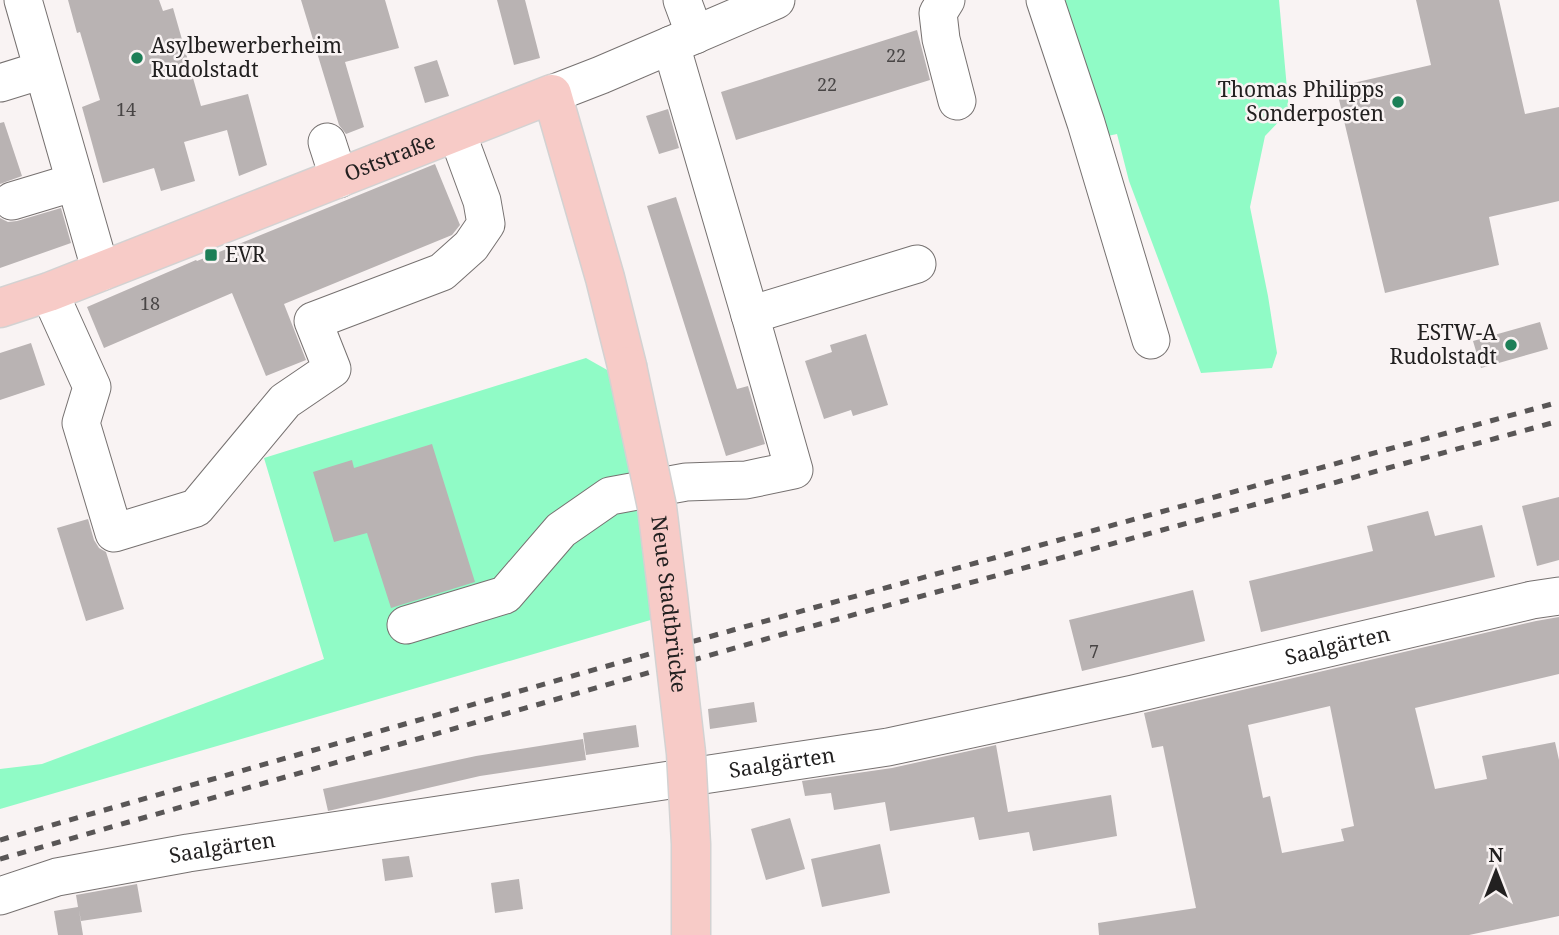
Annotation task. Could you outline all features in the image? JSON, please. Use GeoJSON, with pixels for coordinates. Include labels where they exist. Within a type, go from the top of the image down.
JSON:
{"type":"FeatureCollection","features":[{"type":"Feature","properties":{"kind":"main road","name":"Oststraße"},"geometry":{"type":"LineString","coordinates":[[0,308],[101,272],[457,133],[552,93]]}},
{"type":"Feature","properties":{"kind":"main road","name":"Neue Stadtbrücke"},"geometry":{"type":"LineString","coordinates":[[552,93],[606,278],[657,507],[686,753],[691,844],[691,935]]}},
{"type":"Feature","properties":{"kind":"street"},"geometry":{"type":"LineString","coordinates":[[23,0],[101,272]]}},
{"type":"Feature","properties":{"kind":"street"},"geometry":{"type":"LineString","coordinates":[[406,625],[505,595],[561,530],[610,496],[686,482],[746,480],[794,470],[750,315],[683,40],[682,0]]}},
{"type":"Feature","properties":{"kind":"street","name":"Oststraße"},"geometry":{"type":"LineString","coordinates":[[552,93],[683,40],[732,9],[776,0]]}},
{"type":"Feature","properties":{"kind":"street"},"geometry":{"type":"LineString","coordinates":[[946,0],[938,13],[941,39],[957,101]]}},
{"type":"Feature","properties":{"kind":"street"},"geometry":{"type":"LineString","coordinates":[[1045,0],[1086,123],[1151,340]]}},
{"type":"Feature","properties":{"kind":"street"},"geometry":{"type":"LineString","coordinates":[[0,83],[42,70]]}},
{"type":"Feature","properties":{"kind":"street"},"geometry":{"type":"LineString","coordinates":[[49,292],[92,387],[81,423],[114,533],[196,509],[285,401],[332,369],[313,321],[442,272],[471,246],[486,225],[482,201],[457,133]]}},
{"type":"Feature","properties":{"kind":"street"},"geometry":{"type":"LineString","coordinates":[[327,142],[339,179]]}},
{"type":"Feature","properties":{"kind":"street"},"geometry":{"type":"LineString","coordinates":[[12,201],[75,182]]}},
{"type":"Feature","properties":{"kind":"street"},"geometry":{"type":"LineString","coordinates":[[750,315],[917,264]]}},
{"type":"Feature","properties":{"kind":"street","name":"Saalgärten"},"geometry":{"type":"LineString","coordinates":[[0,896],[57,877],[188,853],[888,747],[1001,724],[1532,600],[1559,596]]}},
{"type":"Feature","properties":{"kind":"green space"},"geometry":{"type":"Polygon","coordinates":[[[1056,0],[1279,0],[1289,111],[1265,136],[1250,207],[1277,353],[1272,368],[1201,373],[1129,181],[1117,134],[1098,138],[1056,0]]]}},
{"type":"Feature","properties":{"kind":"green space"},"geometry":{"type":"Polygon","coordinates":[[[586,358],[609,371],[640,522],[654,619],[0,809],[0,769],[42,764],[324,659],[264,458],[586,358]]]}},
{"type":"Feature","properties":{"kind":"building"},"geometry":{"type":"Polygon","coordinates":[[[68,0],[159,0],[163,11],[173,8],[201,106],[248,94],[267,165],[239,176],[227,130],[184,142],[195,181],[161,191],[154,168],[103,183],[82,107],[100,100],[68,0]]]}},
{"type":"Feature","properties":{"kind":"building"},"geometry":{"type":"Polygon","coordinates":[[[301,0],[385,0],[399,48],[345,62],[364,127],[346,134],[339,125],[301,0]]]}},
{"type":"Feature","properties":{"kind":"building"},"geometry":{"type":"Polygon","coordinates":[[[497,0],[525,0],[540,58],[514,65],[497,0]]]}},
{"type":"Feature","properties":{"kind":"building"},"geometry":{"type":"Polygon","coordinates":[[[1416,0],[1499,0],[1525,114],[1559,107],[1559,201],[1489,217],[1499,265],[1385,293],[1336,87],[1431,65],[1416,0]]]}},
{"type":"Feature","properties":{"kind":"building"},"geometry":{"type":"Polygon","coordinates":[[[917,30],[930,80],[736,140],[721,92],[917,30]]]}},
{"type":"Feature","properties":{"kind":"building"},"geometry":{"type":"Polygon","coordinates":[[[437,60],[449,96],[425,103],[414,67],[437,60]]]}},
{"type":"Feature","properties":{"kind":"building"},"geometry":{"type":"Polygon","coordinates":[[[668,109],[679,148],[659,154],[646,116],[668,109]]]}},
{"type":"Feature","properties":{"kind":"building"},"geometry":{"type":"Polygon","coordinates":[[[4,122],[22,176],[0,184],[0,123],[4,122]]]}},
{"type":"Feature","properties":{"kind":"building"},"geometry":{"type":"Polygon","coordinates":[[[435,164],[460,225],[452,235],[284,304],[306,360],[266,376],[232,293],[104,348],[87,307],[435,164]]]}},
{"type":"Feature","properties":{"kind":"building"},"geometry":{"type":"Polygon","coordinates":[[[676,197],[737,389],[748,386],[765,444],[726,456],[647,206],[676,197]]]}},
{"type":"Feature","properties":{"kind":"building"},"geometry":{"type":"Polygon","coordinates":[[[61,208],[71,243],[0,268],[0,218],[8,222],[17,221],[61,208]]]}},
{"type":"Feature","properties":{"kind":"building","name":"ESTW-A Rudolstadt"},"geometry":{"type":"Polygon","coordinates":[[[1540,322],[1548,349],[1481,368],[1473,341],[1540,322]]]}},
{"type":"Feature","properties":{"kind":"building"},"geometry":{"type":"Polygon","coordinates":[[[866,334],[888,405],[853,416],[851,410],[824,419],[805,361],[832,352],[830,345],[866,334]]]}},
{"type":"Feature","properties":{"kind":"building"},"geometry":{"type":"Polygon","coordinates":[[[31,343],[45,385],[0,400],[0,353],[31,343]]]}},
{"type":"Feature","properties":{"kind":"building"},"geometry":{"type":"Polygon","coordinates":[[[432,444],[475,582],[391,608],[367,533],[334,542],[313,472],[352,460],[354,468],[432,444]]]}},
{"type":"Feature","properties":{"kind":"building"},"geometry":{"type":"Polygon","coordinates":[[[1559,497],[1559,560],[1537,566],[1522,506],[1559,497]]]}},
{"type":"Feature","properties":{"kind":"building"},"geometry":{"type":"Polygon","coordinates":[[[1428,511],[1435,536],[1482,525],[1495,577],[1261,632],[1249,581],[1373,551],[1367,526],[1428,511]]]}},
{"type":"Feature","properties":{"kind":"building"},"geometry":{"type":"Polygon","coordinates":[[[88,519],[94,540],[99,548],[106,552],[124,609],[86,621],[57,528],[88,519]]]}},
{"type":"Feature","properties":{"kind":"building"},"geometry":{"type":"Polygon","coordinates":[[[1193,590],[1205,641],[1082,671],[1069,620],[1193,590]]]}},
{"type":"Feature","properties":{"kind":"building"},"geometry":{"type":"Polygon","coordinates":[[[1559,617],[1559,674],[1415,708],[1435,789],[1487,779],[1482,756],[1555,742],[1559,760],[1559,916],[1469,935],[1099,935],[1098,923],[1196,908],[1163,746],[1152,748],[1144,713],[1559,617]],[[1330,706],[1248,725],[1263,798],[1270,796],[1282,853],[1344,841],[1341,829],[1354,826],[1330,706]]]}},
{"type":"Feature","properties":{"kind":"building"},"geometry":{"type":"Polygon","coordinates":[[[754,702],[757,722],[710,729],[708,709],[754,702]]]}},
{"type":"Feature","properties":{"kind":"building"},"geometry":{"type":"Polygon","coordinates":[[[636,725],[639,747],[586,755],[583,733],[636,725]]]}},
{"type":"Feature","properties":{"kind":"building"},"geometry":{"type":"Polygon","coordinates":[[[583,739],[586,760],[480,776],[328,811],[323,789],[476,756],[583,739]]]}},
{"type":"Feature","properties":{"kind":"building"},"geometry":{"type":"Polygon","coordinates":[[[996,745],[1008,812],[1111,795],[1117,836],[1033,851],[1029,832],[979,840],[974,817],[890,831],[885,802],[834,810],[831,793],[805,796],[802,781],[892,768],[996,745]]]}},
{"type":"Feature","properties":{"kind":"building"},"geometry":{"type":"Polygon","coordinates":[[[790,818],[805,869],[766,880],[751,829],[790,818]]]}},
{"type":"Feature","properties":{"kind":"building"},"geometry":{"type":"Polygon","coordinates":[[[880,844],[890,893],[822,907],[811,859],[880,844]]]}},
{"type":"Feature","properties":{"kind":"building"},"geometry":{"type":"Polygon","coordinates":[[[409,856],[413,877],[385,881],[382,859],[409,856]]]}},
{"type":"Feature","properties":{"kind":"building"},"geometry":{"type":"Polygon","coordinates":[[[519,879],[523,909],[495,913],[491,883],[519,879]]]}},
{"type":"Feature","properties":{"kind":"building"},"geometry":{"type":"Polygon","coordinates":[[[137,884],[142,912],[81,921],[79,910],[83,935],[58,935],[54,911],[78,907],[76,895],[137,884]]]}},
{"type":"Feature","properties":{"kind":"railway"},"geometry":{"type":"LineString","coordinates":[[0,840],[733,630],[1559,402]]}},
{"type":"Feature","properties":{"kind":"railway"},"geometry":{"type":"LineString","coordinates":[[0,859],[780,635],[1559,421]]}},
{"type":"Feature","properties":{"kind":"place","name":"Asylbewerberheim Rudolstadt"},"geometry":{"type":"Point","coordinates":[137,58]}},
{"type":"Feature","properties":{"kind":"place","name":"Thomas Philipps Sonderposten"},"geometry":{"type":"Point","coordinates":[1398,102]}},
{"type":"Feature","properties":{"kind":"place","name":"EVR"},"geometry":{"type":"Point","coordinates":[211,255]}},
{"type":"Feature","properties":{"kind":"place","name":"ESTW-A Rudolstadt"},"geometry":{"type":"Point","coordinates":[1511,345]}}]}
